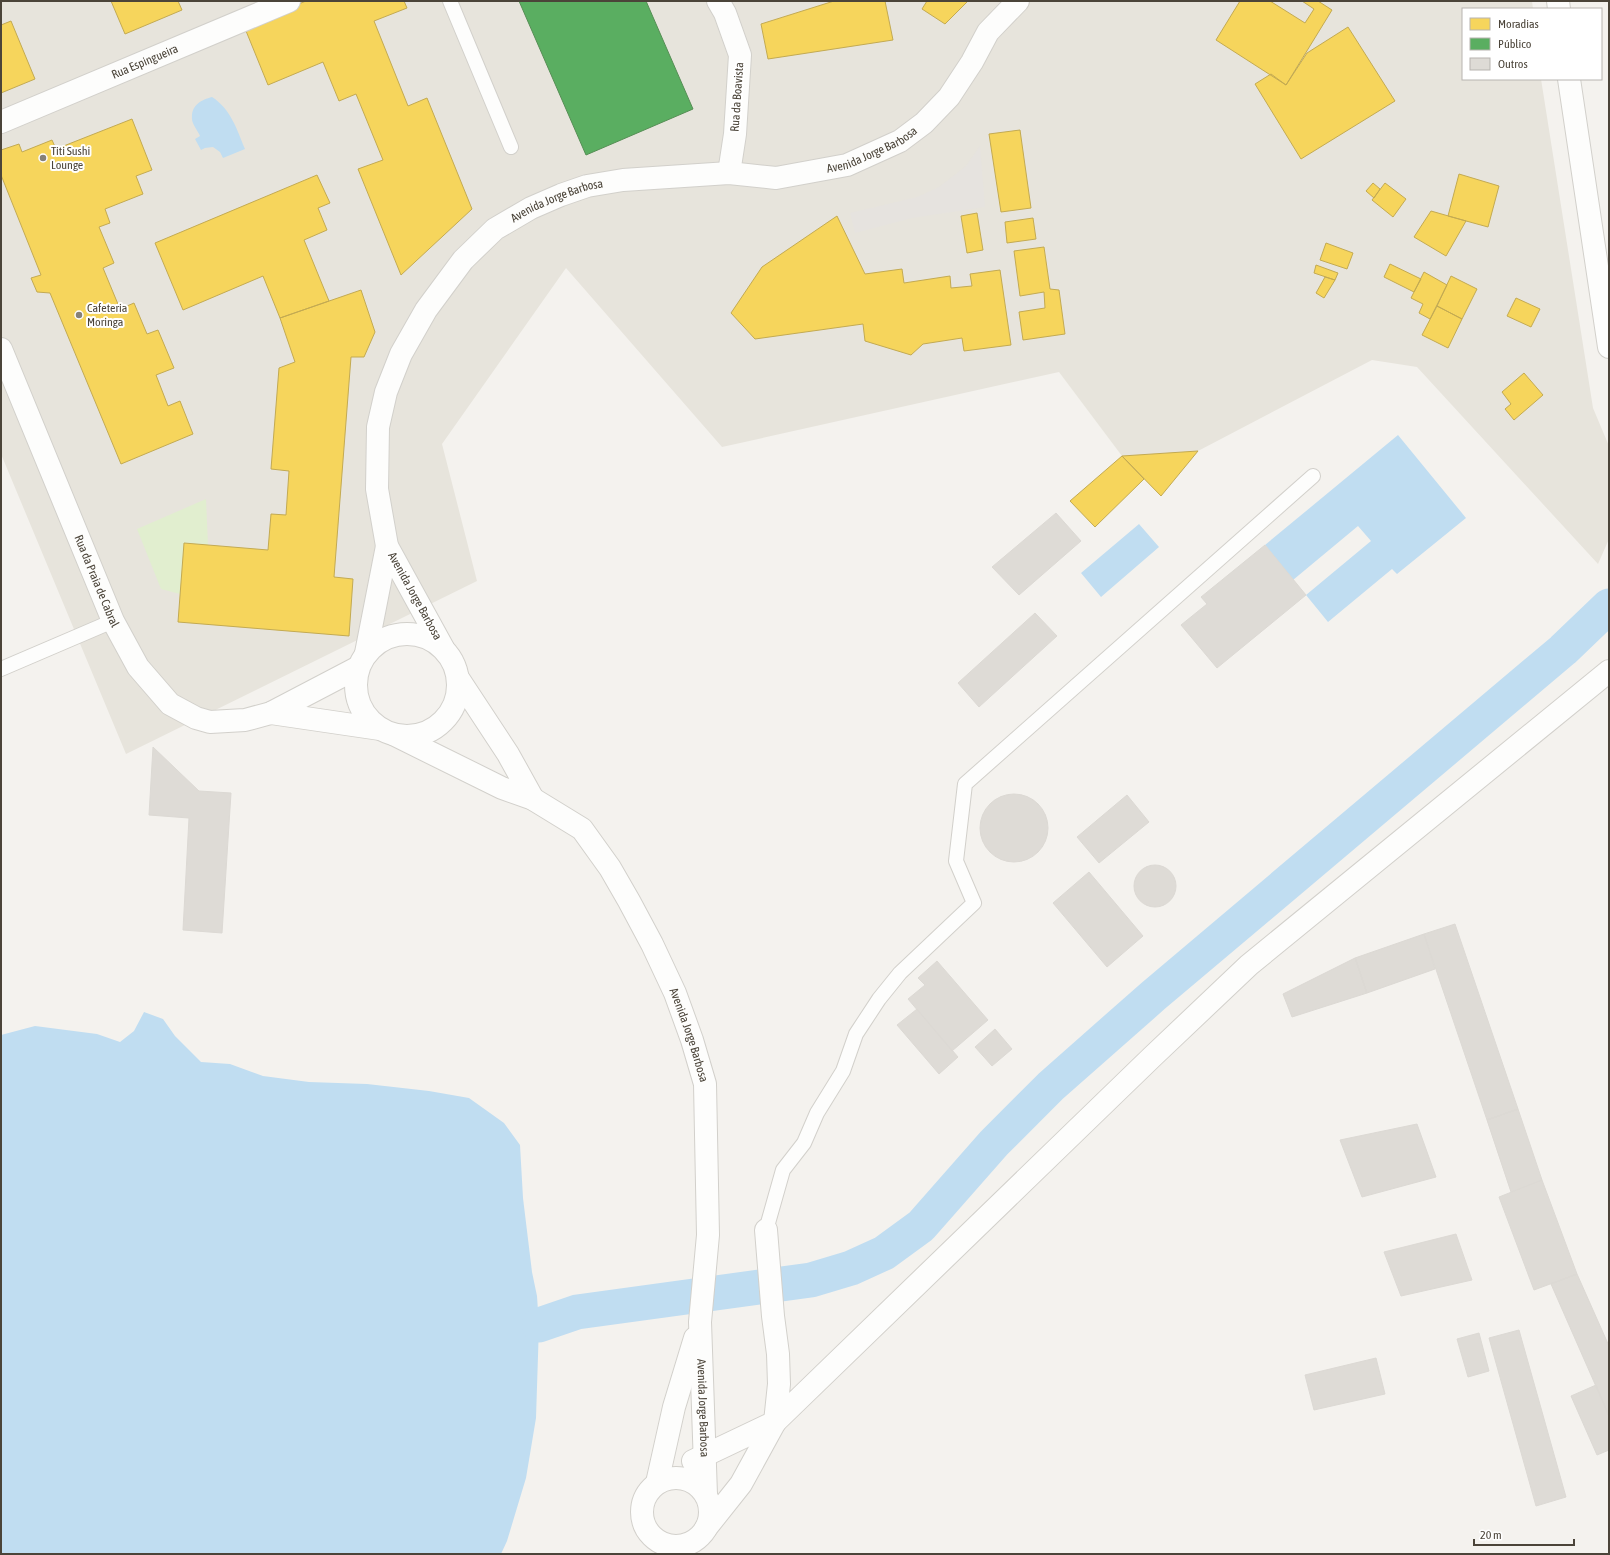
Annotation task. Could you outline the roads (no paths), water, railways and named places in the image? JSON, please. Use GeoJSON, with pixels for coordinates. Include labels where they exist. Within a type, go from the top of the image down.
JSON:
{"type":"FeatureCollection","features":[{"type":"Feature","properties":{"kind":"street","name":"Rua Espingueira"},"geometry":{"type":"LineString","coordinates":[[1,122],[289,1]]}},
{"type":"Feature","properties":{"kind":"street","name":"Rua da Boavista"},"geometry":{"type":"LineString","coordinates":[[718,1],[725,13],[740,56],[734,134],[729,173]]}},
{"type":"Feature","properties":{"kind":"street","name":"Avenida Jorge Barbosa"},"geometry":{"type":"LineString","coordinates":[[443,648],[387,546],[377,489],[378,427],[386,392],[401,354],[426,310],[463,260],[495,229],[531,208],[587,186],[623,180],[729,173],[776,178],[848,165],[900,141],[924,123],[949,97],[972,62],[988,32],[1018,1]]}},
{"type":"Feature","properties":{"kind":"street"},"geometry":{"type":"LineString","coordinates":[[1569,80],[1609,347]]}},
{"type":"Feature","properties":{"kind":"street","name":"Rua da Praia de Cabral"},"geometry":{"type":"LineString","coordinates":[[1,349],[113,621],[138,667],[170,704],[196,718],[210,722],[245,720],[271,713],[362,660]]}},
{"type":"Feature","properties":{"kind":"street"},"geometry":{"type":"LineString","coordinates":[[387,546],[355,686],[358,703],[367,718],[387,732],[411,737],[428,733],[441,724],[452,711],[458,695],[458,678]]}},
{"type":"Feature","properties":{"kind":"street"},"geometry":{"type":"LineString","coordinates":[[362,660],[378,641],[395,634],[412,633],[429,638],[443,648],[453,662],[458,678],[508,754],[533,800]]}},
{"type":"Feature","properties":{"kind":"street"},"geometry":{"type":"LineString","coordinates":[[775,1422],[704,1455],[657,1483],[649,1490],[644,1501],[642,1512],[643,1523],[658,1547],[678,1546],[702,1540],[741,1484],[775,1422],[1152,1057],[1249,966],[1609,671]]}},
{"type":"Feature","properties":{"kind":"street","name":"Rua da Praia de Cabral"},"geometry":{"type":"LineString","coordinates":[[271,713],[387,732]]}},
{"type":"Feature","properties":{"kind":"street","name":"Avenida Jorge Barbosa"},"geometry":{"type":"LineString","coordinates":[[387,732],[502,788],[533,800],[582,829],[610,868],[629,901],[652,944],[675,994],[692,1040],[704,1084],[708,1235],[700,1322],[706,1495]]}},
{"type":"Feature","properties":{"kind":"street"},"geometry":{"type":"LineString","coordinates":[[766,1230],[772,1316],[778,1354],[779,1384],[775,1422]]}},
{"type":"Feature","properties":{"kind":"street","name":"Avenida Jorge Barbosa"},"geometry":{"type":"LineString","coordinates":[[657,1483],[674,1407],[700,1322]]}},
{"type":"Feature","properties":{"kind":"street"},"geometry":{"type":"LineString","coordinates":[[657,1483],[667,1478],[678,1477],[689,1480],[699,1487],[706,1495],[710,1506],[710,1518],[702,1540]]}},
{"type":"Feature","properties":{"kind":"lane"},"geometry":{"type":"LineString","coordinates":[[450,1],[511,147]]}},
{"type":"Feature","properties":{"kind":"lane"},"geometry":{"type":"LineString","coordinates":[[766,1230],[783,1170],[804,1143],[817,1113],[843,1071],[856,1034],[879,999],[900,974],[974,903],[956,861],[965,784],[1313,476]]}},
{"type":"Feature","properties":{"kind":"lane"},"geometry":{"type":"LineString","coordinates":[[1,669],[113,621]]}},
{"type":"Feature","properties":{"kind":"water"},"geometry":{"type":"Polygon","coordinates":[[[212,97],[219,102],[233,120],[245,149],[223,158],[220,152],[213,147],[201,150],[195,139],[200,136],[192,121],[193,110],[198,104],[212,97]]]}},
{"type":"Feature","properties":{"kind":"water"},"geometry":{"type":"Polygon","coordinates":[[[1398,435],[1466,518],[1397,574],[1392,569],[1328,622],[1306,595],[1371,541],[1358,526],[1293,580],[1265,545],[1398,435]]]}},
{"type":"Feature","properties":{"kind":"water"},"geometry":{"type":"Polygon","coordinates":[[[1139,524],[1159,547],[1101,597],[1081,573],[1139,524]]]}},
{"type":"Feature","properties":{"kind":"water"},"geometry":{"type":"Polygon","coordinates":[[[144,1012],[163,1019],[175,1036],[201,1062],[230,1064],[263,1076],[309,1082],[367,1084],[429,1091],[469,1098],[504,1123],[520,1145],[523,1198],[532,1272],[537,1296],[539,1325],[536,1418],[526,1478],[507,1541],[501,1554],[1,1554],[1,1035],[35,1026],[97,1034],[120,1042],[134,1031],[144,1012]]]}},
{"type":"Feature","properties":{"kind":"waterway"},"geometry":{"type":"LineString","coordinates":[[539,1325],[577,1312],[811,1280],[851,1268],[884,1253],[921,1226],[994,1143],[1051,1086],[1153,996],[1563,650],[1609,606]]}},
{"type":"Feature","properties":{"kind":"place","name":"Titi Sushi Lounge"},"geometry":{"type":"Point","coordinates":[43,158]}},
{"type":"Feature","properties":{"kind":"place","name":"Cafeteria Moringa"},"geometry":{"type":"Point","coordinates":[79,315]}}]}
